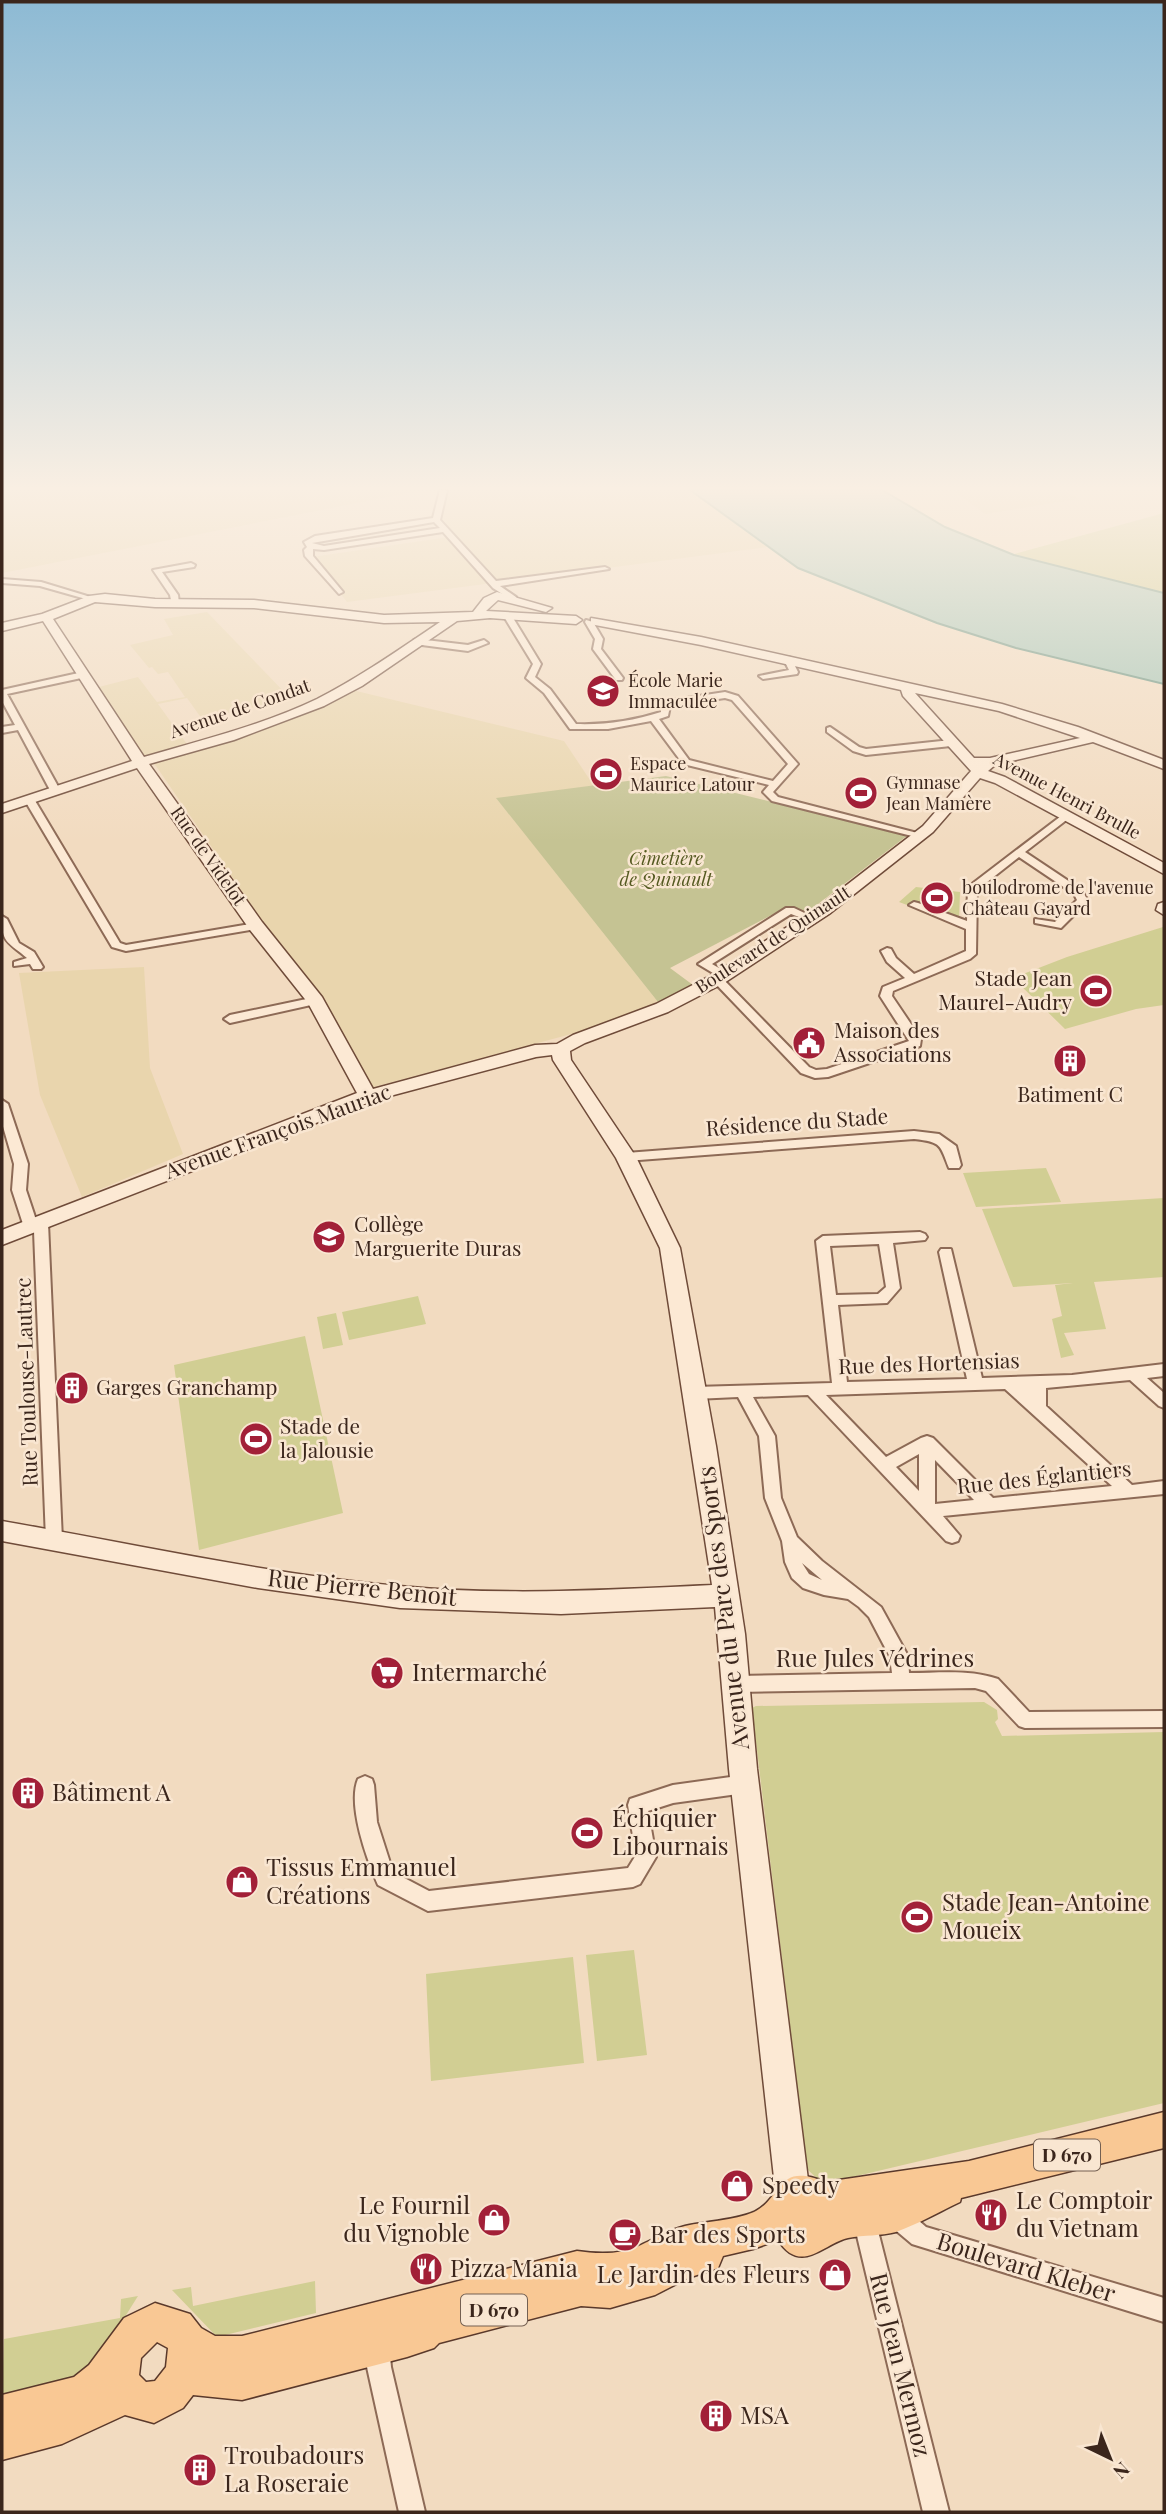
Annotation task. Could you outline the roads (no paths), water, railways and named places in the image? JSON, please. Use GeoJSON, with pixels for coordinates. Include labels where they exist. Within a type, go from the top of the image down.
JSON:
{"type":"FeatureCollection","features":[{"type":"Feature","properties":{"kind":"main road","name":"D 670"},"geometry":{"type":"LineString","coordinates":[[185,2359],[242,2356],[577,2270],[600,2273],[649,2261],[668,2250],[803,2215],[969,2179],[1164,2130]]}},
{"type":"Feature","properties":{"kind":"main road","name":"D 670"},"geometry":{"type":"LineString","coordinates":[[803,2215],[838,2221],[879,2215],[969,2179]]}},
{"type":"Feature","properties":{"kind":"main road","name":"D 670"},"geometry":{"type":"LineString","coordinates":[[185,2359],[197,2375],[242,2380],[377,2346],[420,2334],[429,2326],[581,2287],[610,2289],[656,2276],[681,2261],[780,2236],[803,2215]]}},
{"type":"Feature","properties":{"kind":"main road"},"geometry":{"type":"LineString","coordinates":[[2,2415],[90,2390],[105,2376],[126,2345],[134,2334],[155,2322],[174,2325],[185,2359],[167,2397],[156,2402],[135,2401],[127,2394],[120,2383],[119,2372],[126,2345]]}},
{"type":"Feature","properties":{"kind":"main road"},"geometry":{"type":"LineString","coordinates":[[2,2440],[62,2424],[127,2394]]}},
{"type":"Feature","properties":{"kind":"street"},"geometry":{"type":"LineString","coordinates":[[2,627],[46,617],[71,607]]}},
{"type":"Feature","properties":{"kind":"street"},"geometry":{"type":"LineString","coordinates":[[283,607],[384,619],[454,618],[480,614],[584,620],[600,639],[597,649],[619,678]]}},
{"type":"Feature","properties":{"kind":"street"},"geometry":{"type":"LineString","coordinates":[[480,614],[481,607]]}},
{"type":"Feature","properties":{"kind":"street"},"geometry":{"type":"LineString","coordinates":[[541,607],[584,620],[908,685],[1002,708],[1093,737],[1164,765]]}},
{"type":"Feature","properties":{"kind":"street"},"geometry":{"type":"LineString","coordinates":[[507,615],[537,664],[530,678],[547,691],[573,727],[587,728],[654,718],[665,714],[666,704],[725,695],[735,698],[793,764],[768,792],[775,799],[920,835]]}},
{"type":"Feature","properties":{"kind":"street","name":"Rue de Videlot"},"geometry":{"type":"LineString","coordinates":[[46,617],[83,676],[256,926],[316,1001],[368,1096]]}},
{"type":"Feature","properties":{"kind":"street","name":"Avenue de Condat"},"geometry":{"type":"LineString","coordinates":[[2,809],[142,762],[229,737],[319,703],[357,683],[454,618]]}},
{"type":"Feature","properties":{"kind":"street"},"geometry":{"type":"LineString","coordinates":[[417,642],[468,648],[484,643]]}},
{"type":"Feature","properties":{"kind":"street"},"geometry":{"type":"LineString","coordinates":[[763,676],[794,672],[788,660]]}},
{"type":"Feature","properties":{"kind":"street"},"geometry":{"type":"LineString","coordinates":[[55,790],[2,693],[83,676]]}},
{"type":"Feature","properties":{"kind":"street","name":"Avenue Henri Brulle"},"geometry":{"type":"LineString","coordinates":[[908,685],[908,693],[950,743],[979,765],[1000,780],[1164,869]]}},
{"type":"Feature","properties":{"kind":"street"},"geometry":{"type":"LineString","coordinates":[[654,718],[686,762],[775,784]]}},
{"type":"Feature","properties":{"kind":"street"},"geometry":{"type":"LineString","coordinates":[[2,730],[20,727]]}},
{"type":"Feature","properties":{"kind":"street"},"geometry":{"type":"LineString","coordinates":[[830,730],[856,749],[866,752],[950,743]]}},
{"type":"Feature","properties":{"kind":"street"},"geometry":{"type":"LineString","coordinates":[[979,765],[1093,737]]}},
{"type":"Feature","properties":{"kind":"street","name":"Boulevard de Quinault"},"geometry":{"type":"LineString","coordinates":[[561,1049],[579,1039],[662,1008],[721,977],[812,919],[933,824],[979,765]]}},
{"type":"Feature","properties":{"kind":"street"},"geometry":{"type":"LineString","coordinates":[[29,799],[116,945],[126,948],[256,926]]}},
{"type":"Feature","properties":{"kind":"street"},"geometry":{"type":"LineString","coordinates":[[812,919],[790,910],[704,964],[721,977],[805,1070],[815,1074],[828,1073],[916,1043],[915,1037],[901,1021],[886,996],[887,989],[966,957],[972,952],[972,889],[1065,816]]}},
{"type":"Feature","properties":{"kind":"street"},"geometry":{"type":"LineString","coordinates":[[1019,853],[1078,892],[1083,901],[1057,926],[1039,921]]}},
{"type":"Feature","properties":{"kind":"street"},"geometry":{"type":"LineString","coordinates":[[914,905],[972,927]]}},
{"type":"Feature","properties":{"kind":"street"},"geometry":{"type":"LineString","coordinates":[[2,919],[14,945],[30,954],[35,964],[18,964]]}},
{"type":"Feature","properties":{"kind":"street"},"geometry":{"type":"LineString","coordinates":[[740,942],[760,952]]}},
{"type":"Feature","properties":{"kind":"street"},"geometry":{"type":"LineString","coordinates":[[887,951],[891,960],[912,978]]}},
{"type":"Feature","properties":{"kind":"street"},"geometry":{"type":"LineString","coordinates":[[230,1019],[316,1001]]}},
{"type":"Feature","properties":{"kind":"street","name":"Avenue François Mauriac"},"geometry":{"type":"LineString","coordinates":[[2,1238],[368,1096],[535,1051],[561,1049]]}},
{"type":"Feature","properties":{"kind":"street","name":"Avenue du Parc des Sports"},"geometry":{"type":"LineString","coordinates":[[561,1049],[562,1060],[626,1157],[670,1248],[695,1393],[738,1684],[745,1784],[803,2215]]}},
{"type":"Feature","properties":{"kind":"street","name":"Rue Toulouse-Lautrec"},"geometry":{"type":"LineString","coordinates":[[2,1104],[21,1164],[19,1189],[36,1225],[54,1540]]}},
{"type":"Feature","properties":{"kind":"street","name":"Résidence du Stade"},"geometry":{"type":"LineString","coordinates":[[626,1157],[914,1135],[934,1137],[951,1149],[954,1165]]}},
{"type":"Feature","properties":{"kind":"street"},"geometry":{"type":"LineString","coordinates":[[840,1388],[823,1241],[920,1237]]}},
{"type":"Feature","properties":{"kind":"street"},"geometry":{"type":"LineString","coordinates":[[831,1300],[882,1299],[894,1289],[885,1239]]}},
{"type":"Feature","properties":{"kind":"street"},"geometry":{"type":"LineString","coordinates":[[946,1252],[976,1384]]}},
{"type":"Feature","properties":{"kind":"street"},"geometry":{"type":"LineString","coordinates":[[1161,1371],[1162,1400]]}},
{"type":"Feature","properties":{"kind":"street","name":"Rue des Hortensias"},"geometry":{"type":"LineString","coordinates":[[695,1393],[1039,1382],[1161,1371]]}},
{"type":"Feature","properties":{"kind":"street"},"geometry":{"type":"LineString","coordinates":[[1133,1374],[1162,1400]]}},
{"type":"Feature","properties":{"kind":"street"},"geometry":{"type":"LineString","coordinates":[[1038,1408],[1039,1382]]}},
{"type":"Feature","properties":{"kind":"street"},"geometry":{"type":"LineString","coordinates":[[1008,1383],[1128,1491]]}},
{"type":"Feature","properties":{"kind":"street"},"geometry":{"type":"LineString","coordinates":[[811,1389],[952,1536]]}},
{"type":"Feature","properties":{"kind":"street"},"geometry":{"type":"LineString","coordinates":[[741,1390],[767,1436],[774,1498],[790,1541],[793,1563],[803,1578],[824,1589],[854,1593],[875,1612],[899,1656],[901,1681]]}},
{"type":"Feature","properties":{"kind":"street"},"geometry":{"type":"LineString","coordinates":[[884,1466],[927,1442]]}},
{"type":"Feature","properties":{"kind":"street"},"geometry":{"type":"LineString","coordinates":[[927,1442],[990,1505]]}},
{"type":"Feature","properties":{"kind":"street"},"geometry":{"type":"LineString","coordinates":[[927,1442],[927,1511]]}},
{"type":"Feature","properties":{"kind":"street","name":"Rue des Églantiers"},"geometry":{"type":"LineString","coordinates":[[927,1511],[1164,1488]]}},
{"type":"Feature","properties":{"kind":"street","name":"Rue Pierre Benoît"},"geometry":{"type":"LineString","coordinates":[[2,1531],[258,1577],[400,1597],[561,1603],[725,1595]]}},
{"type":"Feature","properties":{"kind":"street","name":"Rue Jules Védrines"},"geometry":{"type":"LineString","coordinates":[[738,1684],[975,1680],[992,1685],[1025,1720],[1164,1718]]}},
{"type":"Feature","properties":{"kind":"street"},"geometry":{"type":"LineString","coordinates":[[365,1784],[367,1822],[385,1878],[428,1901],[634,1877],[646,1857],[637,1805],[673,1794],[745,1784]]}},
{"type":"Feature","properties":{"kind":"street","name":"Boulevard Kleber"},"geometry":{"type":"LineString","coordinates":[[879,2215],[920,2236],[1164,2310]]}},
{"type":"Feature","properties":{"kind":"street","name":"Rue Jean Mermoz"},"geometry":{"type":"LineString","coordinates":[[879,2215],[936,2512]]}},
{"type":"Feature","properties":{"kind":"street"},"geometry":{"type":"LineString","coordinates":[[377,2346],[379,2367],[412,2512]]}},
{"type":"Feature","properties":{"kind":"place","name":"École Marie Immaculée"},"geometry":{"type":"Point","coordinates":[603,691]}},
{"type":"Feature","properties":{"kind":"place","name":"Espace Maurice Latour"},"geometry":{"type":"Point","coordinates":[606,774]}},
{"type":"Feature","properties":{"kind":"place","name":"Gymnase Jean Mamère"},"geometry":{"type":"Point","coordinates":[861,793]}},
{"type":"Feature","properties":{"kind":"place","name":"boulodrome de l'avenue Château Gayard"},"geometry":{"type":"Point","coordinates":[937,898]}},
{"type":"Feature","properties":{"kind":"place","name":"Stade Jean Maurel-Audry"},"geometry":{"type":"Point","coordinates":[1096,991]}},
{"type":"Feature","properties":{"kind":"place","name":"Maison des Associations"},"geometry":{"type":"Point","coordinates":[809,1043]}},
{"type":"Feature","properties":{"kind":"place","name":"Batiment C"},"geometry":{"type":"Point","coordinates":[1070,1061]}},
{"type":"Feature","properties":{"kind":"place","name":"Collège Marguerite Duras"},"geometry":{"type":"Point","coordinates":[329,1237]}},
{"type":"Feature","properties":{"kind":"place","name":"Garges Granchamp"},"geometry":{"type":"Point","coordinates":[72,1388]}},
{"type":"Feature","properties":{"kind":"place","name":"Stade de la Jalousie"},"geometry":{"type":"Point","coordinates":[256,1439]}},
{"type":"Feature","properties":{"kind":"place","name":"Intermarché"},"geometry":{"type":"Point","coordinates":[387,1673]}},
{"type":"Feature","properties":{"kind":"place","name":"Bâtiment A"},"geometry":{"type":"Point","coordinates":[28,1793]}},
{"type":"Feature","properties":{"kind":"place","name":"Échiquier Libournais"},"geometry":{"type":"Point","coordinates":[587,1833]}},
{"type":"Feature","properties":{"kind":"place","name":"Tissus Emmanuel Créations"},"geometry":{"type":"Point","coordinates":[242,1882]}},
{"type":"Feature","properties":{"kind":"place","name":"Stade Jean-Antoine Moueix"},"geometry":{"type":"Point","coordinates":[917,1917]}},
{"type":"Feature","properties":{"kind":"place","name":"Speedy"},"geometry":{"type":"Point","coordinates":[737,2186]}},
{"type":"Feature","properties":{"kind":"place","name":"Le Comptoir du Vietnam"},"geometry":{"type":"Point","coordinates":[991,2215]}},
{"type":"Feature","properties":{"kind":"place","name":"Le Fournil du Vignoble"},"geometry":{"type":"Point","coordinates":[494,2220]}},
{"type":"Feature","properties":{"kind":"place","name":"Bar des Sports"},"geometry":{"type":"Point","coordinates":[625,2235]}},
{"type":"Feature","properties":{"kind":"place","name":"Pizza Mania"},"geometry":{"type":"Point","coordinates":[426,2269]}},
{"type":"Feature","properties":{"kind":"place","name":"Le Jardin des Fleurs"},"geometry":{"type":"Point","coordinates":[835,2275]}},
{"type":"Feature","properties":{"kind":"place","name":"MSA"},"geometry":{"type":"Point","coordinates":[716,2416]}},
{"type":"Feature","properties":{"kind":"place","name":"Troubadours La Roseraie"},"geometry":{"type":"Point","coordinates":[200,2470]}},
{"type":"Feature","properties":{"kind":"park label","name":"Cimetière de Quinault"},"geometry":{"type":"Point","coordinates":[666,869]}}]}
